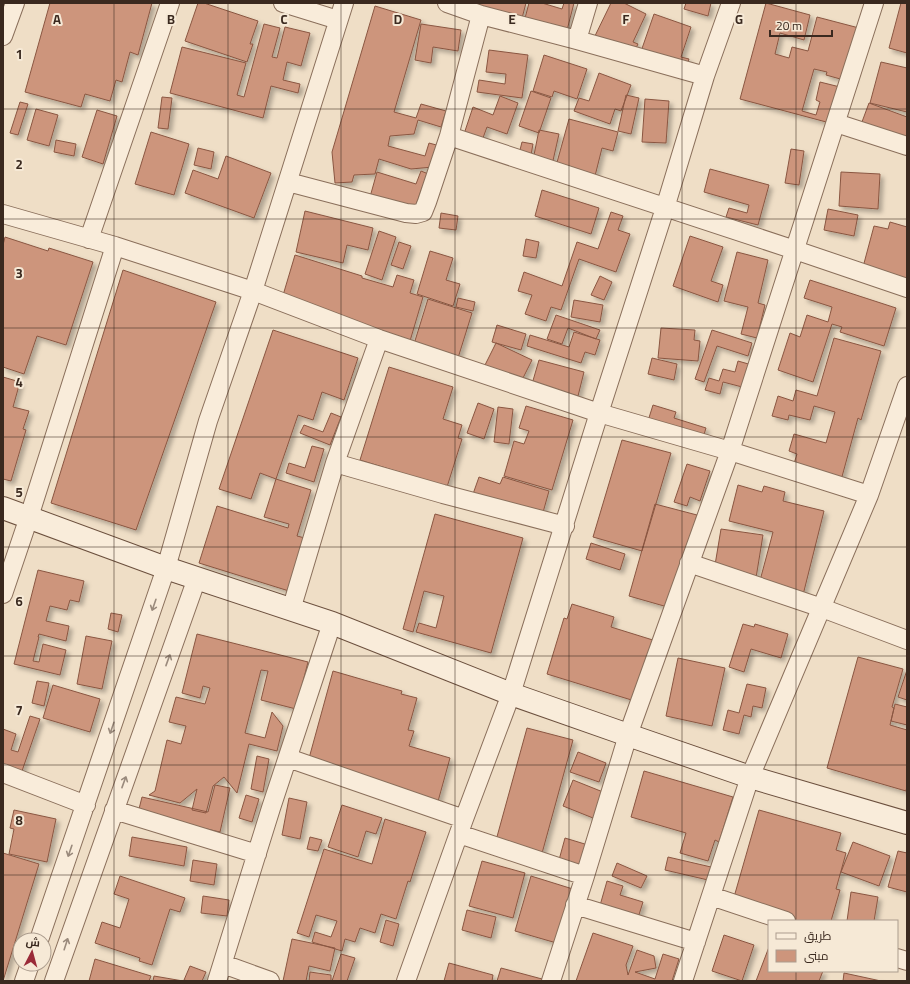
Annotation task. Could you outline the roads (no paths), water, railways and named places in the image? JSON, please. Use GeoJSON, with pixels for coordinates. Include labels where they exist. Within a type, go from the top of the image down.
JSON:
{"type":"FeatureCollection","features":[{"type":"Feature","properties":{"kind":"street"},"geometry":{"type":"LineString","coordinates":[[3,36],[15,3]]}},
{"type":"Feature","properties":{"kind":"street"},"geometry":{"type":"LineString","coordinates":[[89,239],[170,3]]}},
{"type":"Feature","properties":{"kind":"street"},"geometry":{"type":"LineString","coordinates":[[283,3],[338,20]]}},
{"type":"Feature","properties":{"kind":"street"},"geometry":{"type":"LineString","coordinates":[[42,932],[166,568],[208,421],[288,182],[344,3]]}},
{"type":"Feature","properties":{"kind":"street"},"geometry":{"type":"LineString","coordinates":[[447,3],[481,15],[705,76]]}},
{"type":"Feature","properties":{"kind":"street"},"geometry":{"type":"LineString","coordinates":[[577,40],[588,3]]}},
{"type":"Feature","properties":{"kind":"street"},"geometry":{"type":"LineString","coordinates":[[406,981],[461,826],[511,694],[665,208],[705,76],[732,3]]}},
{"type":"Feature","properties":{"kind":"street"},"geometry":{"type":"LineString","coordinates":[[551,981],[628,735],[730,451],[874,3]]}},
{"type":"Feature","properties":{"kind":"street"},"geometry":{"type":"LineString","coordinates":[[288,182],[406,213],[416,214],[423,212],[449,136],[481,15]]}},
{"type":"Feature","properties":{"kind":"street"},"geometry":{"type":"LineString","coordinates":[[836,123],[907,146]]}},
{"type":"Feature","properties":{"kind":"street"},"geometry":{"type":"LineString","coordinates":[[449,136],[907,288]]}},
{"type":"Feature","properties":{"kind":"street"},"geometry":{"type":"LineString","coordinates":[[3,214],[115,246],[252,291],[379,339],[599,413],[730,451],[869,495]]}},
{"type":"Feature","properties":{"kind":"street"},"geometry":{"type":"LineString","coordinates":[[3,594],[115,246]]}},
{"type":"Feature","properties":{"kind":"street"},"geometry":{"type":"LineString","coordinates":[[291,610],[336,463],[379,339]]}},
{"type":"Feature","properties":{"kind":"street"},"geometry":{"type":"LineString","coordinates":[[684,981],[750,777],[869,495],[907,386]]}},
{"type":"Feature","properties":{"kind":"street"},"geometry":{"type":"LineString","coordinates":[[336,463],[443,494],[565,526]]}},
{"type":"Feature","properties":{"kind":"street"},"geometry":{"type":"LineString","coordinates":[[3,508],[166,568],[332,623],[511,694],[628,735],[750,777],[907,823]]}},
{"type":"Feature","properties":{"kind":"street"},"geometry":{"type":"LineString","coordinates":[[689,563],[822,608],[907,640]]}},
{"type":"Feature","properties":{"kind":"street"},"geometry":{"type":"LineString","coordinates":[[54,981],[197,578]]}},
{"type":"Feature","properties":{"kind":"street"},"geometry":{"type":"LineString","coordinates":[[270,981],[220,973],[332,623]]}},
{"type":"Feature","properties":{"kind":"street"},"geometry":{"type":"LineString","coordinates":[[288,758],[585,876]]}},
{"type":"Feature","properties":{"kind":"street"},"geometry":{"type":"LineString","coordinates":[[3,773],[86,805]]}},
{"type":"Feature","properties":{"kind":"street"},"geometry":{"type":"LineString","coordinates":[[114,810],[257,854]]}},
{"type":"Feature","properties":{"kind":"street"},"geometry":{"type":"LineString","coordinates":[[711,896],[783,920]]}},
{"type":"Feature","properties":{"kind":"street"},"geometry":{"type":"LineString","coordinates":[[575,905],[696,942]]}}]}
